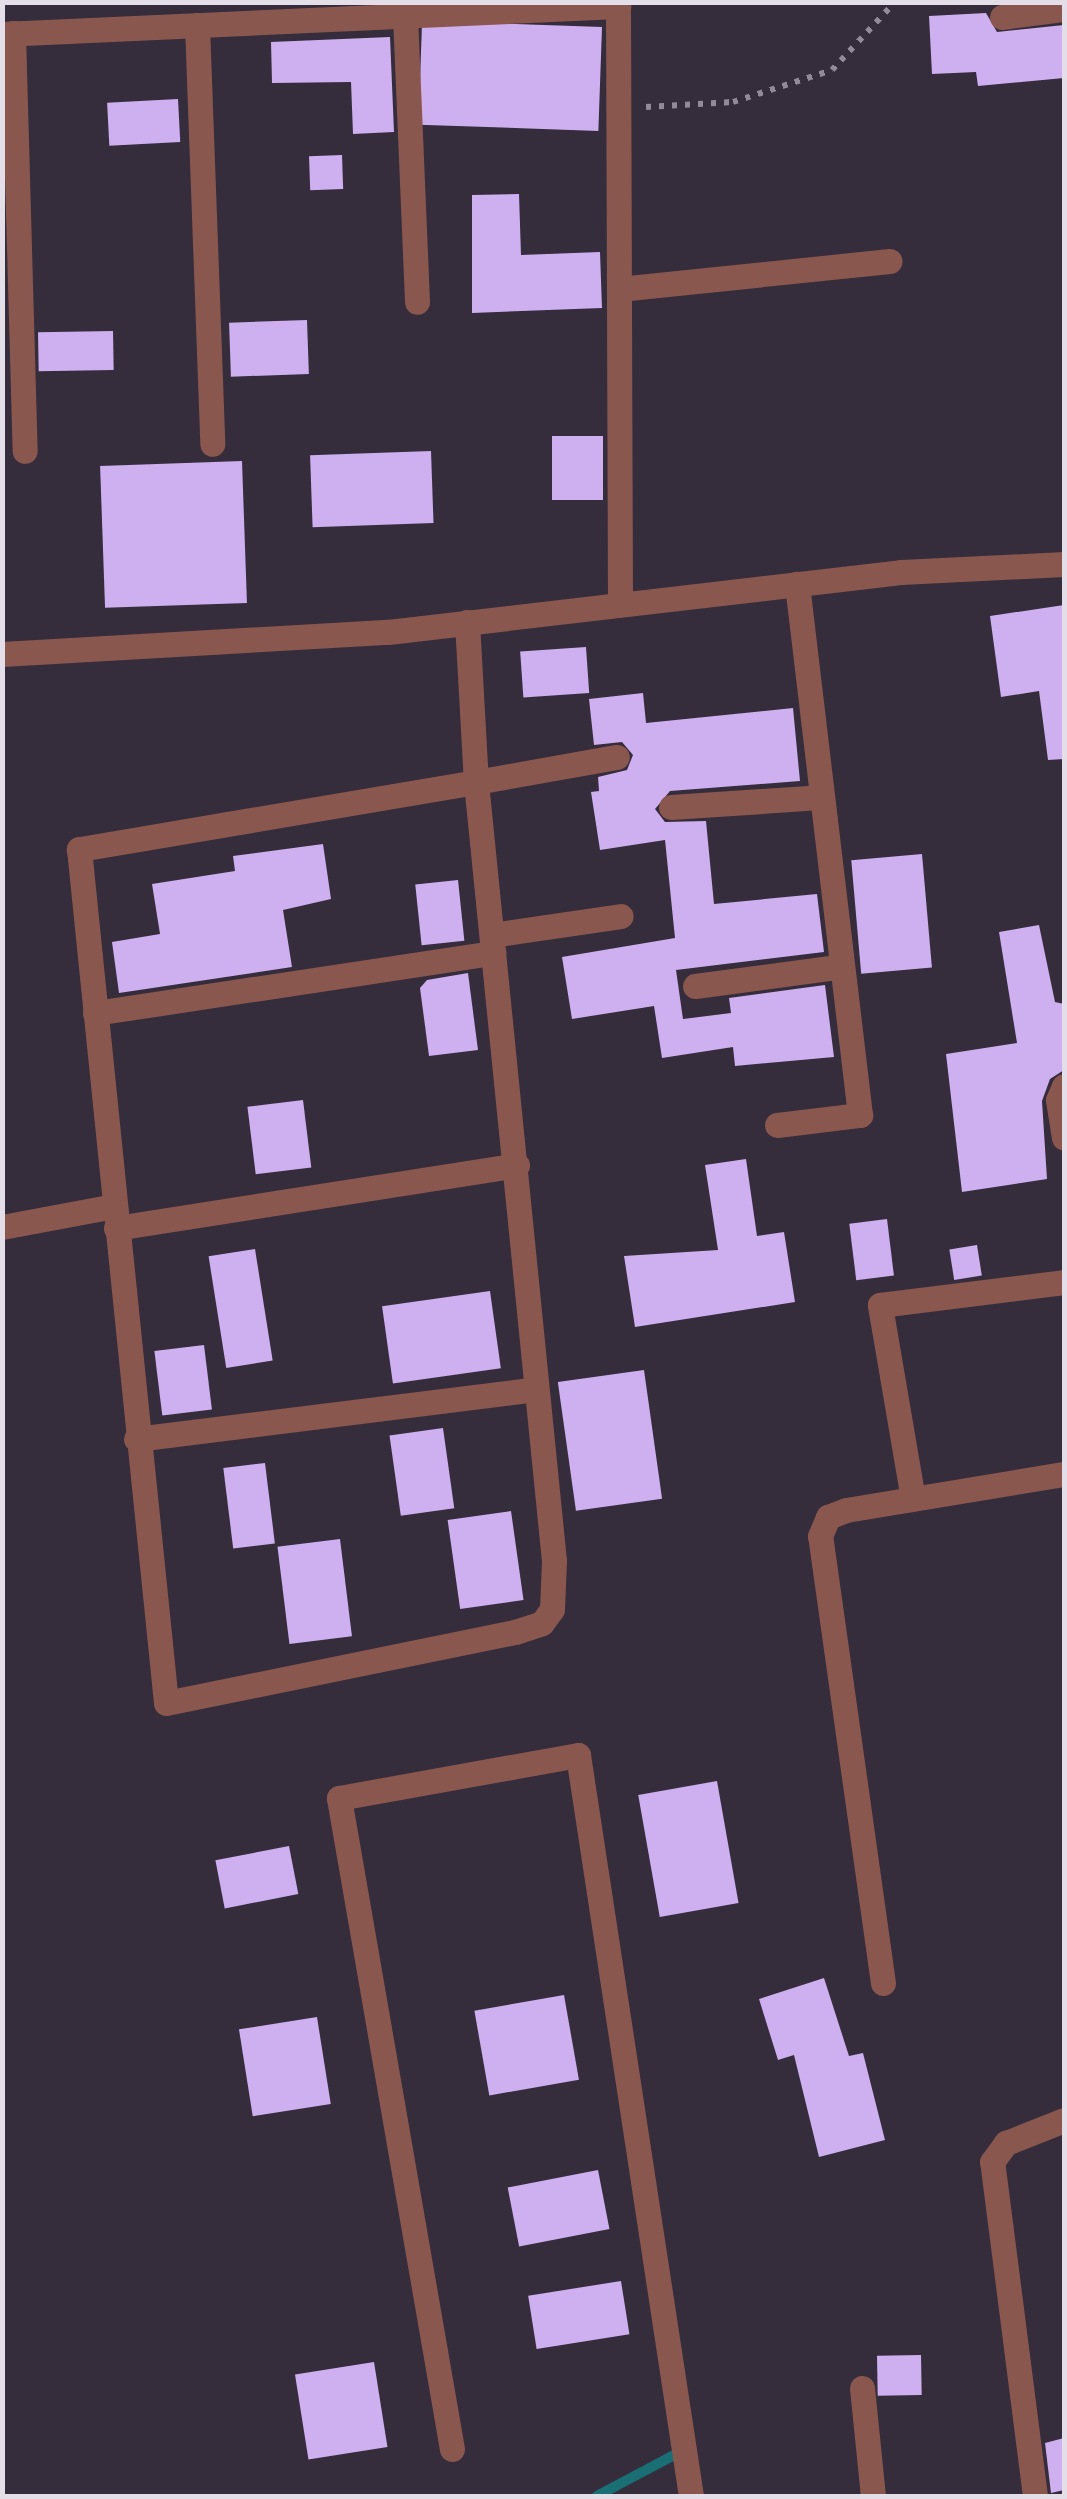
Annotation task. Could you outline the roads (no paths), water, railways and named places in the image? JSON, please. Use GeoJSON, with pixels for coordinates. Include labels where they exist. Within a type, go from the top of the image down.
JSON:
{"type":"FeatureCollection","features":[{"type":"Feature","properties":{"kind":"street"},"geometry":{"type":"LineString","coordinates":[[25,451],[8,33],[618,4],[620,603]]}},
{"type":"Feature","properties":{"kind":"street"},"geometry":{"type":"LineString","coordinates":[[1002,18],[1064,9]]}},
{"type":"Feature","properties":{"kind":"street"},"geometry":{"type":"LineString","coordinates":[[405,15],[416,302]]}},
{"type":"Feature","properties":{"kind":"street"},"geometry":{"type":"LineString","coordinates":[[197,25],[212,444]]}},
{"type":"Feature","properties":{"kind":"street"},"geometry":{"type":"LineString","coordinates":[[619,289],[890,261]]}},
{"type":"Feature","properties":{"kind":"street"},"geometry":{"type":"LineString","coordinates":[[2,654],[467,622],[796,584],[1064,564]]}},
{"type":"Feature","properties":{"kind":"street"},"geometry":{"type":"LineString","coordinates":[[777,1125],[860,1115],[838,967],[796,584]]}},
{"type":"Feature","properties":{"kind":"street"},"geometry":{"type":"LineString","coordinates":[[467,622],[476,782],[557,1593],[542,1623],[166,1702],[136,1438],[79,850],[476,782],[617,758]]}},
{"type":"Feature","properties":{"kind":"street"},"geometry":{"type":"LineString","coordinates":[[671,807],[820,796]]}},
{"type":"Feature","properties":{"kind":"street"},"geometry":{"type":"LineString","coordinates":[[95,1013],[493,944],[622,916]]}},
{"type":"Feature","properties":{"kind":"street"},"geometry":{"type":"LineString","coordinates":[[695,986],[838,967]]}},
{"type":"Feature","properties":{"kind":"street"},"geometry":{"type":"LineString","coordinates":[[1064,1086],[1058,1100],[1064,1138]]}},
{"type":"Feature","properties":{"kind":"street"},"geometry":{"type":"LineString","coordinates":[[2,1227],[115,1217],[517,1165]]}},
{"type":"Feature","properties":{"kind":"street"},"geometry":{"type":"LineString","coordinates":[[912,1493],[880,1305],[1064,1282]]}},
{"type":"Feature","properties":{"kind":"street"},"geometry":{"type":"LineString","coordinates":[[136,1438],[536,1389]]}},
{"type":"Feature","properties":{"kind":"street"},"geometry":{"type":"LineString","coordinates":[[883,1983],[820,1536],[828,1517],[912,1493],[1064,1474]]}},
{"type":"Feature","properties":{"kind":"street"},"geometry":{"type":"LineString","coordinates":[[452,2449],[339,1798],[578,1754],[692,2496]]}},
{"type":"Feature","properties":{"kind":"street"},"geometry":{"type":"LineString","coordinates":[[1034,2496],[992,2162],[1006,2143],[1064,2120]]}},
{"type":"Feature","properties":{"kind":"street"},"geometry":{"type":"LineString","coordinates":[[862,2388],[873,2496]]}},
{"type":"Feature","properties":{"kind":"waterway"},"geometry":{"type":"LineString","coordinates":[[597,2496],[676,2454]]}}]}
